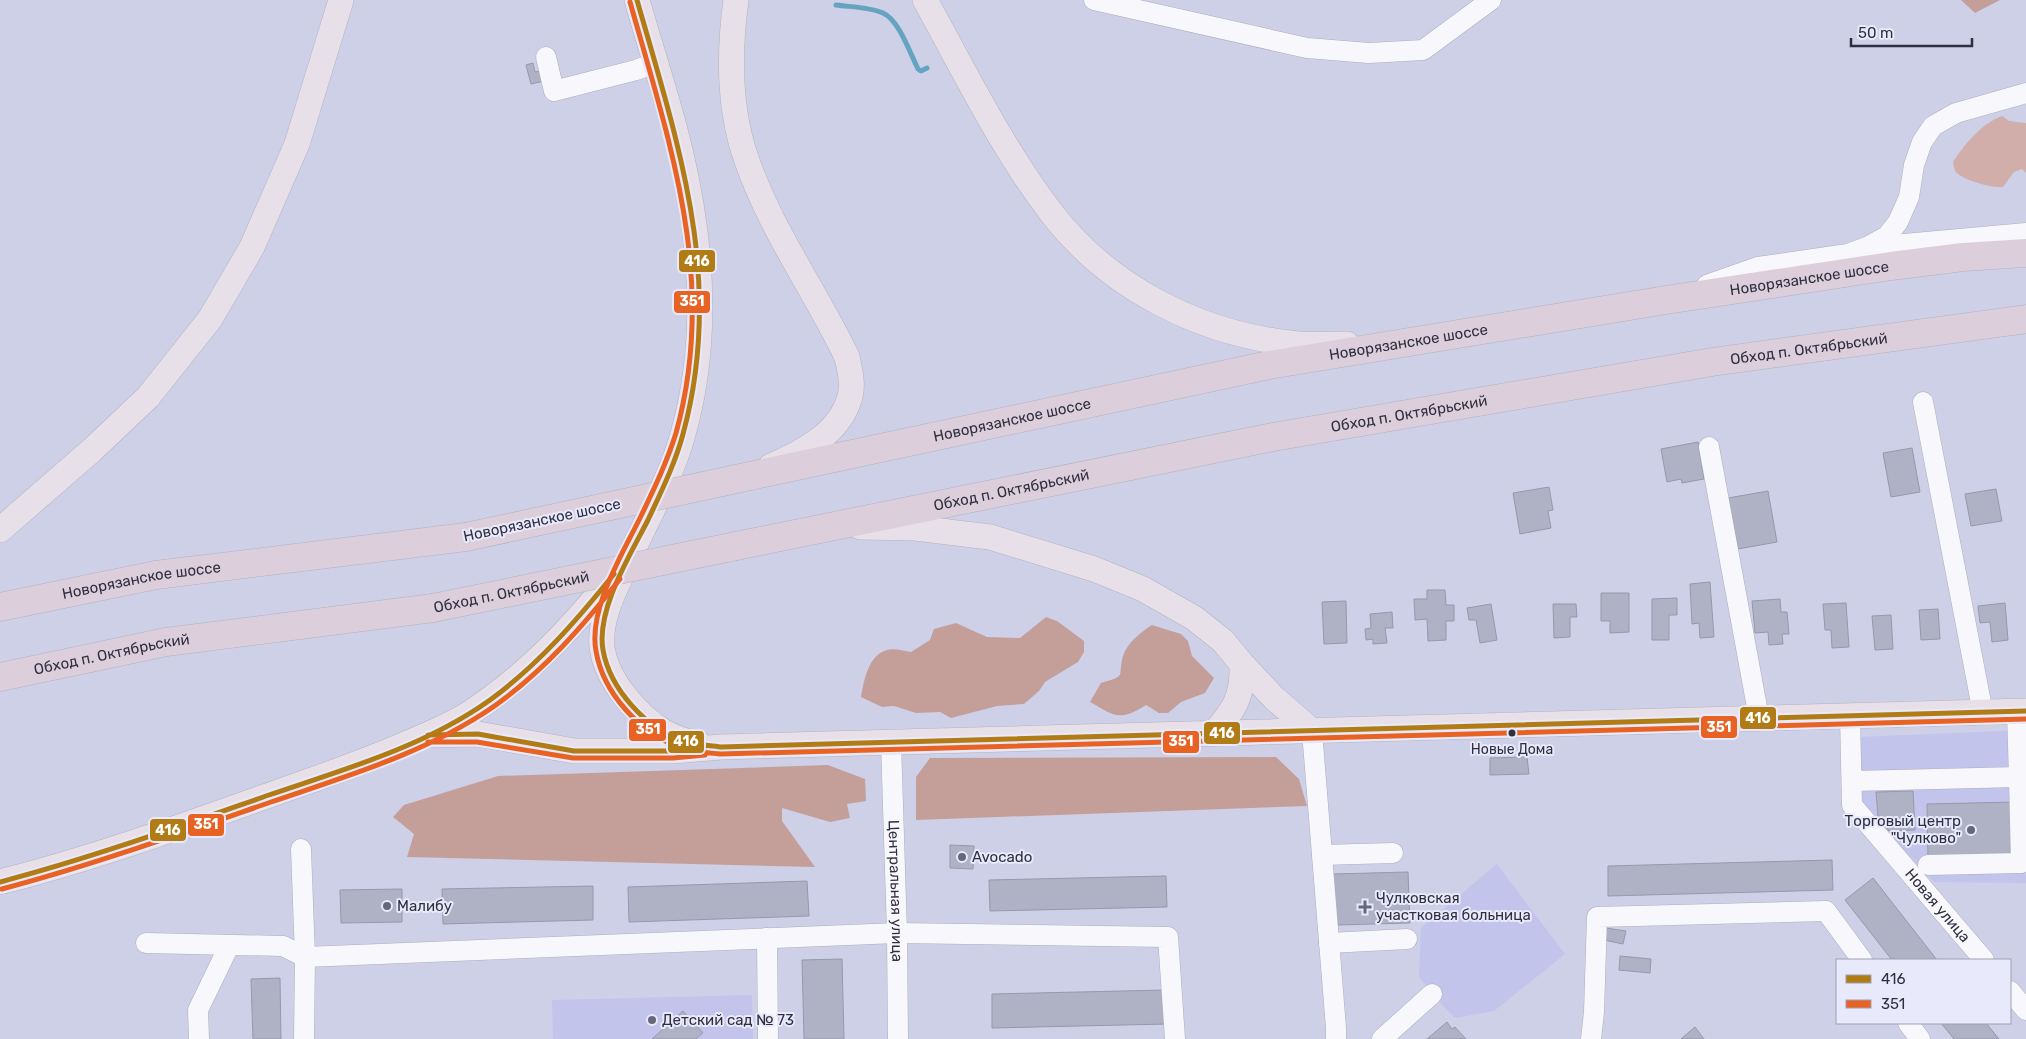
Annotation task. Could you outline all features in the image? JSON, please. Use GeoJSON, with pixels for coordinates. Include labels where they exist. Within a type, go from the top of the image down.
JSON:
{"type":"FeatureCollection","features":[{"type":"Feature","properties":{"kind":"highway","name":"Новорязанское шоссе"},"geometry":{"type":"LineString","coordinates":[[0,607],[156,575],[466,537],[1270,365],[1666,300],[1891,266],[2026,253]]}},
{"type":"Feature","properties":{"kind":"highway","name":"Обход п. Октябрьский"},"geometry":{"type":"LineString","coordinates":[[0,677],[166,642],[433,608],[1274,436],[1712,362],[2026,319]]}},
{"type":"Feature","properties":{"kind":"main road"},"geometry":{"type":"LineString","coordinates":[[0,530],[92,450],[148,397],[210,319],[252,247],[297,144],[341,0]]}},
{"type":"Feature","properties":{"kind":"main road"},"geometry":{"type":"LineString","coordinates":[[637,0],[680,150],[694,225],[700,281],[700,332],[694,382],[683,435],[663,488],[636,540],[611,599],[602,635],[606,661],[619,687],[650,722],[682,740],[721,746]]}},
{"type":"Feature","properties":{"kind":"main road"},"geometry":{"type":"LineString","coordinates":[[736,0],[732,70],[735,110],[745,156],[775,226],[848,357],[851,377],[850,399],[840,420],[821,439],[787,460],[750,476]]}},
{"type":"Feature","properties":{"kind":"main road"},"geometry":{"type":"LineString","coordinates":[[926,0],[1004,142],[1054,215],[1087,252],[1122,280],[1158,303],[1204,323],[1247,336],[1292,344],[1392,344]]}},
{"type":"Feature","properties":{"kind":"main road"},"geometry":{"type":"LineString","coordinates":[[831,526],[915,528],[990,537],[1094,569],[1143,589],[1194,618],[1223,641],[1274,698],[1312,731]]}},
{"type":"Feature","properties":{"kind":"main road"},"geometry":{"type":"LineString","coordinates":[[0,882],[86,858],[363,762],[428,734],[468,714],[530,668],[589,606],[614,574],[636,540]]}},
{"type":"Feature","properties":{"kind":"main road"},"geometry":{"type":"LineString","coordinates":[[1214,732],[1236,704],[1241,692],[1242,664]]}},
{"type":"Feature","properties":{"kind":"main road"},"geometry":{"type":"LineString","coordinates":[[428,734],[478,734],[574,751],[673,751],[721,746],[2022,711]]}},
{"type":"Feature","properties":{"kind":"street"},"geometry":{"type":"LineString","coordinates":[[1094,0],[1307,48],[1369,53],[1423,50],[1491,0]]}},
{"type":"Feature","properties":{"kind":"street"},"geometry":{"type":"LineString","coordinates":[[546,57],[554,91],[636,70],[655,63]]}},
{"type":"Feature","properties":{"kind":"street"},"geometry":{"type":"LineString","coordinates":[[1666,300],[1758,267],[1848,254],[1867,247],[1887,236],[1898,222],[1909,197],[1914,165],[1922,142],[1933,126],[1956,113],[2026,93]]}},
{"type":"Feature","properties":{"kind":"street"},"geometry":{"type":"LineString","coordinates":[[1867,247],[2026,233]]}},
{"type":"Feature","properties":{"kind":"street"},"geometry":{"type":"LineString","coordinates":[[1923,402],[1983,712]]}},
{"type":"Feature","properties":{"kind":"street"},"geometry":{"type":"LineString","coordinates":[[1709,447],[1759,718]]}},
{"type":"Feature","properties":{"kind":"street"},"geometry":{"type":"LineString","coordinates":[[1928,865],[2024,863],[2019,777],[2022,711]]}},
{"type":"Feature","properties":{"kind":"street","name":"Новая улица"},"geometry":{"type":"LineString","coordinates":[[1850,716],[1852,805],[1983,959]]}},
{"type":"Feature","properties":{"kind":"street"},"geometry":{"type":"LineString","coordinates":[[1312,731],[1329,943],[1340,1035]]}},
{"type":"Feature","properties":{"kind":"street","name":"Центральная улица"},"geometry":{"type":"LineString","coordinates":[[891,742],[898,1039]]}},
{"type":"Feature","properties":{"kind":"street"},"geometry":{"type":"LineString","coordinates":[[1852,782],[2019,777]]}},
{"type":"Feature","properties":{"kind":"street"},"geometry":{"type":"LineString","coordinates":[[301,849],[305,957],[304,1039]]}},
{"type":"Feature","properties":{"kind":"street"},"geometry":{"type":"LineString","coordinates":[[1322,855],[1393,853]]}},
{"type":"Feature","properties":{"kind":"street"},"geometry":{"type":"LineString","coordinates":[[1591,1039],[1594,1012],[1597,917],[1826,911],[1861,959]]}},
{"type":"Feature","properties":{"kind":"street"},"geometry":{"type":"LineString","coordinates":[[146,943],[283,946],[305,957],[897,933],[1168,937],[1175,1039]]}},
{"type":"Feature","properties":{"kind":"street"},"geometry":{"type":"LineString","coordinates":[[767,938],[768,1039]]}},
{"type":"Feature","properties":{"kind":"street"},"geometry":{"type":"LineString","coordinates":[[1329,943],[1407,939]]}},
{"type":"Feature","properties":{"kind":"street"},"geometry":{"type":"LineString","coordinates":[[199,1039],[198,1010],[229,946]]}},
{"type":"Feature","properties":{"kind":"street"},"geometry":{"type":"LineString","coordinates":[[2011,992],[2026,1010]]}},
{"type":"Feature","properties":{"kind":"street"},"geometry":{"type":"LineString","coordinates":[[1382,1039],[1432,994]]}},
{"type":"Feature","properties":{"kind":"street"},"geometry":{"type":"LineString","coordinates":[[1909,1024],[1920,1039]]}},
{"type":"Feature","properties":{"kind":"shaded area"},"geometry":{"type":"Polygon","coordinates":[[[1961,0],[2000,0],[1975,13],[1961,0]]]}},
{"type":"Feature","properties":{"kind":"shaded area"},"geometry":{"type":"Polygon","coordinates":[[[2002,116],[2009,121],[2026,123],[2026,173],[2022,169],[2014,172],[2003,187],[1979,183],[1961,176],[1955,171],[1953,162],[1957,155],[1981,129],[2002,116]]]}},
{"type":"Feature","properties":{"kind":"shaded area"},"geometry":{"type":"Polygon","coordinates":[[[1046,617],[1057,621],[1084,641],[1084,652],[1078,662],[1045,682],[1039,691],[1024,704],[997,706],[951,718],[940,712],[916,713],[894,706],[882,707],[861,697],[868,669],[875,657],[890,649],[911,652],[930,640],[934,629],[956,623],[987,637],[1020,638],[1046,617]]]}},
{"type":"Feature","properties":{"kind":"shaded area"},"geometry":{"type":"Polygon","coordinates":[[[1152,625],[1181,634],[1188,641],[1192,656],[1214,678],[1205,693],[1181,702],[1168,713],[1159,713],[1146,705],[1129,714],[1117,715],[1090,702],[1101,683],[1115,679],[1120,675],[1125,651],[1139,634],[1152,625]]]}},
{"type":"Feature","properties":{"kind":"shaded area"},"geometry":{"type":"Polygon","coordinates":[[[2026,730],[2026,883],[1934,882],[1859,802],[1858,737],[2026,730]]]}},
{"type":"Feature","properties":{"kind":"shaded area"},"geometry":{"type":"Polygon","coordinates":[[[1276,757],[1299,779],[1307,806],[916,820],[916,777],[930,758],[1276,757]]]}},
{"type":"Feature","properties":{"kind":"shaded area"},"geometry":{"type":"Polygon","coordinates":[[[828,765],[865,779],[866,801],[847,804],[850,818],[830,822],[782,808],[782,821],[815,867],[407,857],[414,834],[393,817],[404,805],[498,776],[828,765]]]}},
{"type":"Feature","properties":{"kind":"shaded area"},"geometry":{"type":"Polygon","coordinates":[[[1497,864],[1565,954],[1494,1011],[1455,1018],[1419,977],[1421,928],[1497,864]]]}},
{"type":"Feature","properties":{"kind":"shaded area","name":"Детский сад № 73"},"geometry":{"type":"Polygon","coordinates":[[[752,995],[753,1039],[553,1039],[552,1000],[752,995]]]}},
{"type":"Feature","properties":{"kind":"building"},"geometry":{"type":"Polygon","coordinates":[[[533,63],[535,72],[542,71],[544,81],[531,84],[526,65],[533,63]]]}},
{"type":"Feature","properties":{"kind":"building"},"geometry":{"type":"Polygon","coordinates":[[[1698,442],[1704,479],[1682,483],[1681,479],[1667,482],[1661,449],[1698,442]]]}},
{"type":"Feature","properties":{"kind":"building"},"geometry":{"type":"Polygon","coordinates":[[[1912,448],[1920,492],[1891,497],[1883,453],[1912,448]]]}},
{"type":"Feature","properties":{"kind":"building"},"geometry":{"type":"Polygon","coordinates":[[[1549,487],[1553,510],[1548,511],[1551,528],[1520,534],[1513,493],[1549,487]]]}},
{"type":"Feature","properties":{"kind":"building"},"geometry":{"type":"Polygon","coordinates":[[[1996,489],[2002,521],[1971,526],[1965,494],[1996,489]]]}},
{"type":"Feature","properties":{"kind":"building"},"geometry":{"type":"Polygon","coordinates":[[[1768,491],[1777,542],[1738,549],[1728,498],[1768,491]]]}},
{"type":"Feature","properties":{"kind":"building"},"geometry":{"type":"Polygon","coordinates":[[[1710,582],[1714,637],[1700,638],[1699,623],[1692,624],[1690,584],[1710,582]]]}},
{"type":"Feature","properties":{"kind":"building"},"geometry":{"type":"Polygon","coordinates":[[[1427,590],[1445,590],[1446,605],[1454,605],[1454,621],[1446,621],[1446,640],[1428,641],[1427,619],[1415,620],[1414,599],[1427,599],[1427,590]]]}},
{"type":"Feature","properties":{"kind":"building"},"geometry":{"type":"Polygon","coordinates":[[[1601,593],[1629,593],[1629,632],[1610,633],[1610,621],[1601,621],[1601,593]]]}},
{"type":"Feature","properties":{"kind":"building"},"geometry":{"type":"Polygon","coordinates":[[[1677,598],[1677,615],[1669,615],[1669,640],[1652,640],[1652,599],[1677,598]]]}},
{"type":"Feature","properties":{"kind":"building"},"geometry":{"type":"Polygon","coordinates":[[[1780,599],[1781,612],[1787,612],[1789,634],[1782,634],[1783,644],[1769,645],[1768,632],[1755,633],[1752,601],[1780,599]]]}},
{"type":"Feature","properties":{"kind":"building"},"geometry":{"type":"Polygon","coordinates":[[[1346,601],[1347,643],[1324,644],[1322,602],[1346,601]]]}},
{"type":"Feature","properties":{"kind":"building"},"geometry":{"type":"Polygon","coordinates":[[[1846,603],[1849,647],[1832,648],[1831,630],[1825,630],[1823,604],[1846,603]]]}},
{"type":"Feature","properties":{"kind":"building"},"geometry":{"type":"Polygon","coordinates":[[[2005,603],[2008,640],[1992,642],[1990,622],[1980,623],[1978,606],[2005,603]]]}},
{"type":"Feature","properties":{"kind":"building"},"geometry":{"type":"Polygon","coordinates":[[[1491,604],[1497,640],[1480,643],[1476,620],[1469,620],[1467,608],[1491,604]]]}},
{"type":"Feature","properties":{"kind":"building"},"geometry":{"type":"Polygon","coordinates":[[[1553,604],[1576,604],[1577,617],[1570,617],[1570,637],[1554,638],[1553,604]]]}},
{"type":"Feature","properties":{"kind":"building"},"geometry":{"type":"Polygon","coordinates":[[[1938,609],[1940,639],[1921,640],[1919,610],[1938,609]]]}},
{"type":"Feature","properties":{"kind":"building"},"geometry":{"type":"Polygon","coordinates":[[[1392,612],[1393,628],[1385,628],[1387,643],[1373,644],[1373,639],[1366,640],[1365,629],[1371,628],[1370,614],[1392,612]]]}},
{"type":"Feature","properties":{"kind":"building"},"geometry":{"type":"Polygon","coordinates":[[[1891,615],[1893,649],[1875,650],[1872,616],[1891,615]]]}},
{"type":"Feature","properties":{"kind":"building"},"geometry":{"type":"Polygon","coordinates":[[[1527,757],[1529,774],[1490,775],[1490,758],[1527,757]]]}},
{"type":"Feature","properties":{"kind":"building"},"geometry":{"type":"Polygon","coordinates":[[[1913,791],[1915,830],[1889,831],[1878,817],[1876,792],[1913,791]]]}},
{"type":"Feature","properties":{"kind":"building","name":"Торговый центр \"Чулково\""},"geometry":{"type":"Polygon","coordinates":[[[2014,802],[2015,855],[1928,858],[1927,804],[2014,802]]]}},
{"type":"Feature","properties":{"kind":"building"},"geometry":{"type":"Polygon","coordinates":[[[950,845],[974,846],[973,869],[950,868],[950,845]]]}},
{"type":"Feature","properties":{"kind":"building"},"geometry":{"type":"Polygon","coordinates":[[[1832,860],[1833,890],[1608,896],[1608,866],[1832,860]]]}},
{"type":"Feature","properties":{"kind":"building"},"geometry":{"type":"Polygon","coordinates":[[[1408,872],[1410,923],[1337,925],[1333,874],[1408,872]]]}},
{"type":"Feature","properties":{"kind":"building"},"geometry":{"type":"Polygon","coordinates":[[[1166,876],[1167,907],[990,911],[989,880],[1166,876]]]}},
{"type":"Feature","properties":{"kind":"building"},"geometry":{"type":"Polygon","coordinates":[[[1873,878],[1936,959],[1891,959],[1845,900],[1873,878]]]}},
{"type":"Feature","properties":{"kind":"building"},"geometry":{"type":"Polygon","coordinates":[[[807,881],[809,916],[629,922],[628,887],[807,881]]]}},
{"type":"Feature","properties":{"kind":"building"},"geometry":{"type":"Polygon","coordinates":[[[593,886],[593,920],[443,924],[442,889],[593,886]]]}},
{"type":"Feature","properties":{"kind":"building"},"geometry":{"type":"Polygon","coordinates":[[[402,889],[402,922],[341,923],[340,890],[402,889]]]}},
{"type":"Feature","properties":{"kind":"building"},"geometry":{"type":"Polygon","coordinates":[[[1606,928],[1626,931],[1623,944],[1604,940],[1606,928]]]}},
{"type":"Feature","properties":{"kind":"building"},"geometry":{"type":"Polygon","coordinates":[[[1620,956],[1651,959],[1650,973],[1619,970],[1620,956]]]}},
{"type":"Feature","properties":{"kind":"building"},"geometry":{"type":"Polygon","coordinates":[[[842,959],[844,1039],[804,1039],[802,960],[842,959]]]}},
{"type":"Feature","properties":{"kind":"building"},"geometry":{"type":"Polygon","coordinates":[[[280,978],[281,1039],[253,1039],[251,979],[280,978]]]}},
{"type":"Feature","properties":{"kind":"building"},"geometry":{"type":"Polygon","coordinates":[[[1166,990],[1167,1024],[992,1028],[992,994],[1166,990]]]}},
{"type":"Feature","properties":{"kind":"building"},"geometry":{"type":"Polygon","coordinates":[[[683,1011],[703,1033],[696,1039],[652,1039],[683,1011]]]}},
{"type":"Feature","properties":{"kind":"building"},"geometry":{"type":"Polygon","coordinates":[[[1447,1022],[1452,1029],[1455,1027],[1466,1039],[1427,1039],[1447,1022]]]}},
{"type":"Feature","properties":{"kind":"building"},"geometry":{"type":"Polygon","coordinates":[[[1942,1024],[1987,1024],[1999,1039],[1954,1039],[1942,1024]]]}},
{"type":"Feature","properties":{"kind":"building"},"geometry":{"type":"Polygon","coordinates":[[[1695,1027],[1704,1039],[1681,1039],[1695,1027]]]}},
{"type":"Feature","properties":{"kind":"waterway"},"geometry":{"type":"LineString","coordinates":[[836,5],[860,7],[883,13],[889,17],[904,38],[918,69],[921,71],[927,68]]}},
{"type":"Feature","properties":{"kind":"transit line","name":"416"},"geometry":{"type":"LineString","coordinates":[[637,0],[668,108],[692,214],[698,268],[699,322],[695,377],[680,445],[658,499],[616,583],[609,601],[602,634],[603,650],[607,665],[622,693],[644,717],[670,735],[688,742],[721,747],[2026,711]]}},
{"type":"Feature","properties":{"kind":"transit line","name":"351"},"geometry":{"type":"LineString","coordinates":[[630,2],[674,162],[691,268],[692,322],[688,377],[676,433],[655,486],[609,582],[597,617],[595,635],[600,667],[606,682],[615,696],[637,722],[665,741],[689,750],[721,754],[2026,719]]}},
{"type":"Feature","properties":{"kind":"transit line","name":"416"},"geometry":{"type":"LineString","coordinates":[[0,882],[102,852],[326,776],[411,744],[438,731],[465,717],[490,700],[541,657],[614,574]]}},
{"type":"Feature","properties":{"kind":"transit line","name":"351"},"geometry":{"type":"LineString","coordinates":[[2,889],[104,859],[328,783],[385,762],[441,738],[493,707],[529,679],[577,631],[620,579]]}},
{"type":"Feature","properties":{"kind":"transit line","name":"416"},"geometry":{"type":"LineString","coordinates":[[428,735],[478,734],[574,751],[673,751],[704,748]]}},
{"type":"Feature","properties":{"kind":"transit line","name":"351"},"geometry":{"type":"LineString","coordinates":[[428,742],[477,742],[573,758],[673,758],[705,755]]}},
{"type":"Feature","properties":{"kind":"place","name":"Новые Дома"},"geometry":{"type":"Point","coordinates":[1512,733]}},
{"type":"Feature","properties":{"kind":"place","name":"Торговый центр \"Чулково\""},"geometry":{"type":"Point","coordinates":[1971,830]}},
{"type":"Feature","properties":{"kind":"place","name":"Avocado"},"geometry":{"type":"Point","coordinates":[962,857]}},
{"type":"Feature","properties":{"kind":"place","name":"Малибу"},"geometry":{"type":"Point","coordinates":[387,906]}},
{"type":"Feature","properties":{"kind":"place","name":"Чулковская участковая больница"},"geometry":{"type":"Point","coordinates":[1365,907]}},
{"type":"Feature","properties":{"kind":"place","name":"Детский сад № 73"},"geometry":{"type":"Point","coordinates":[652,1020]}}]}
